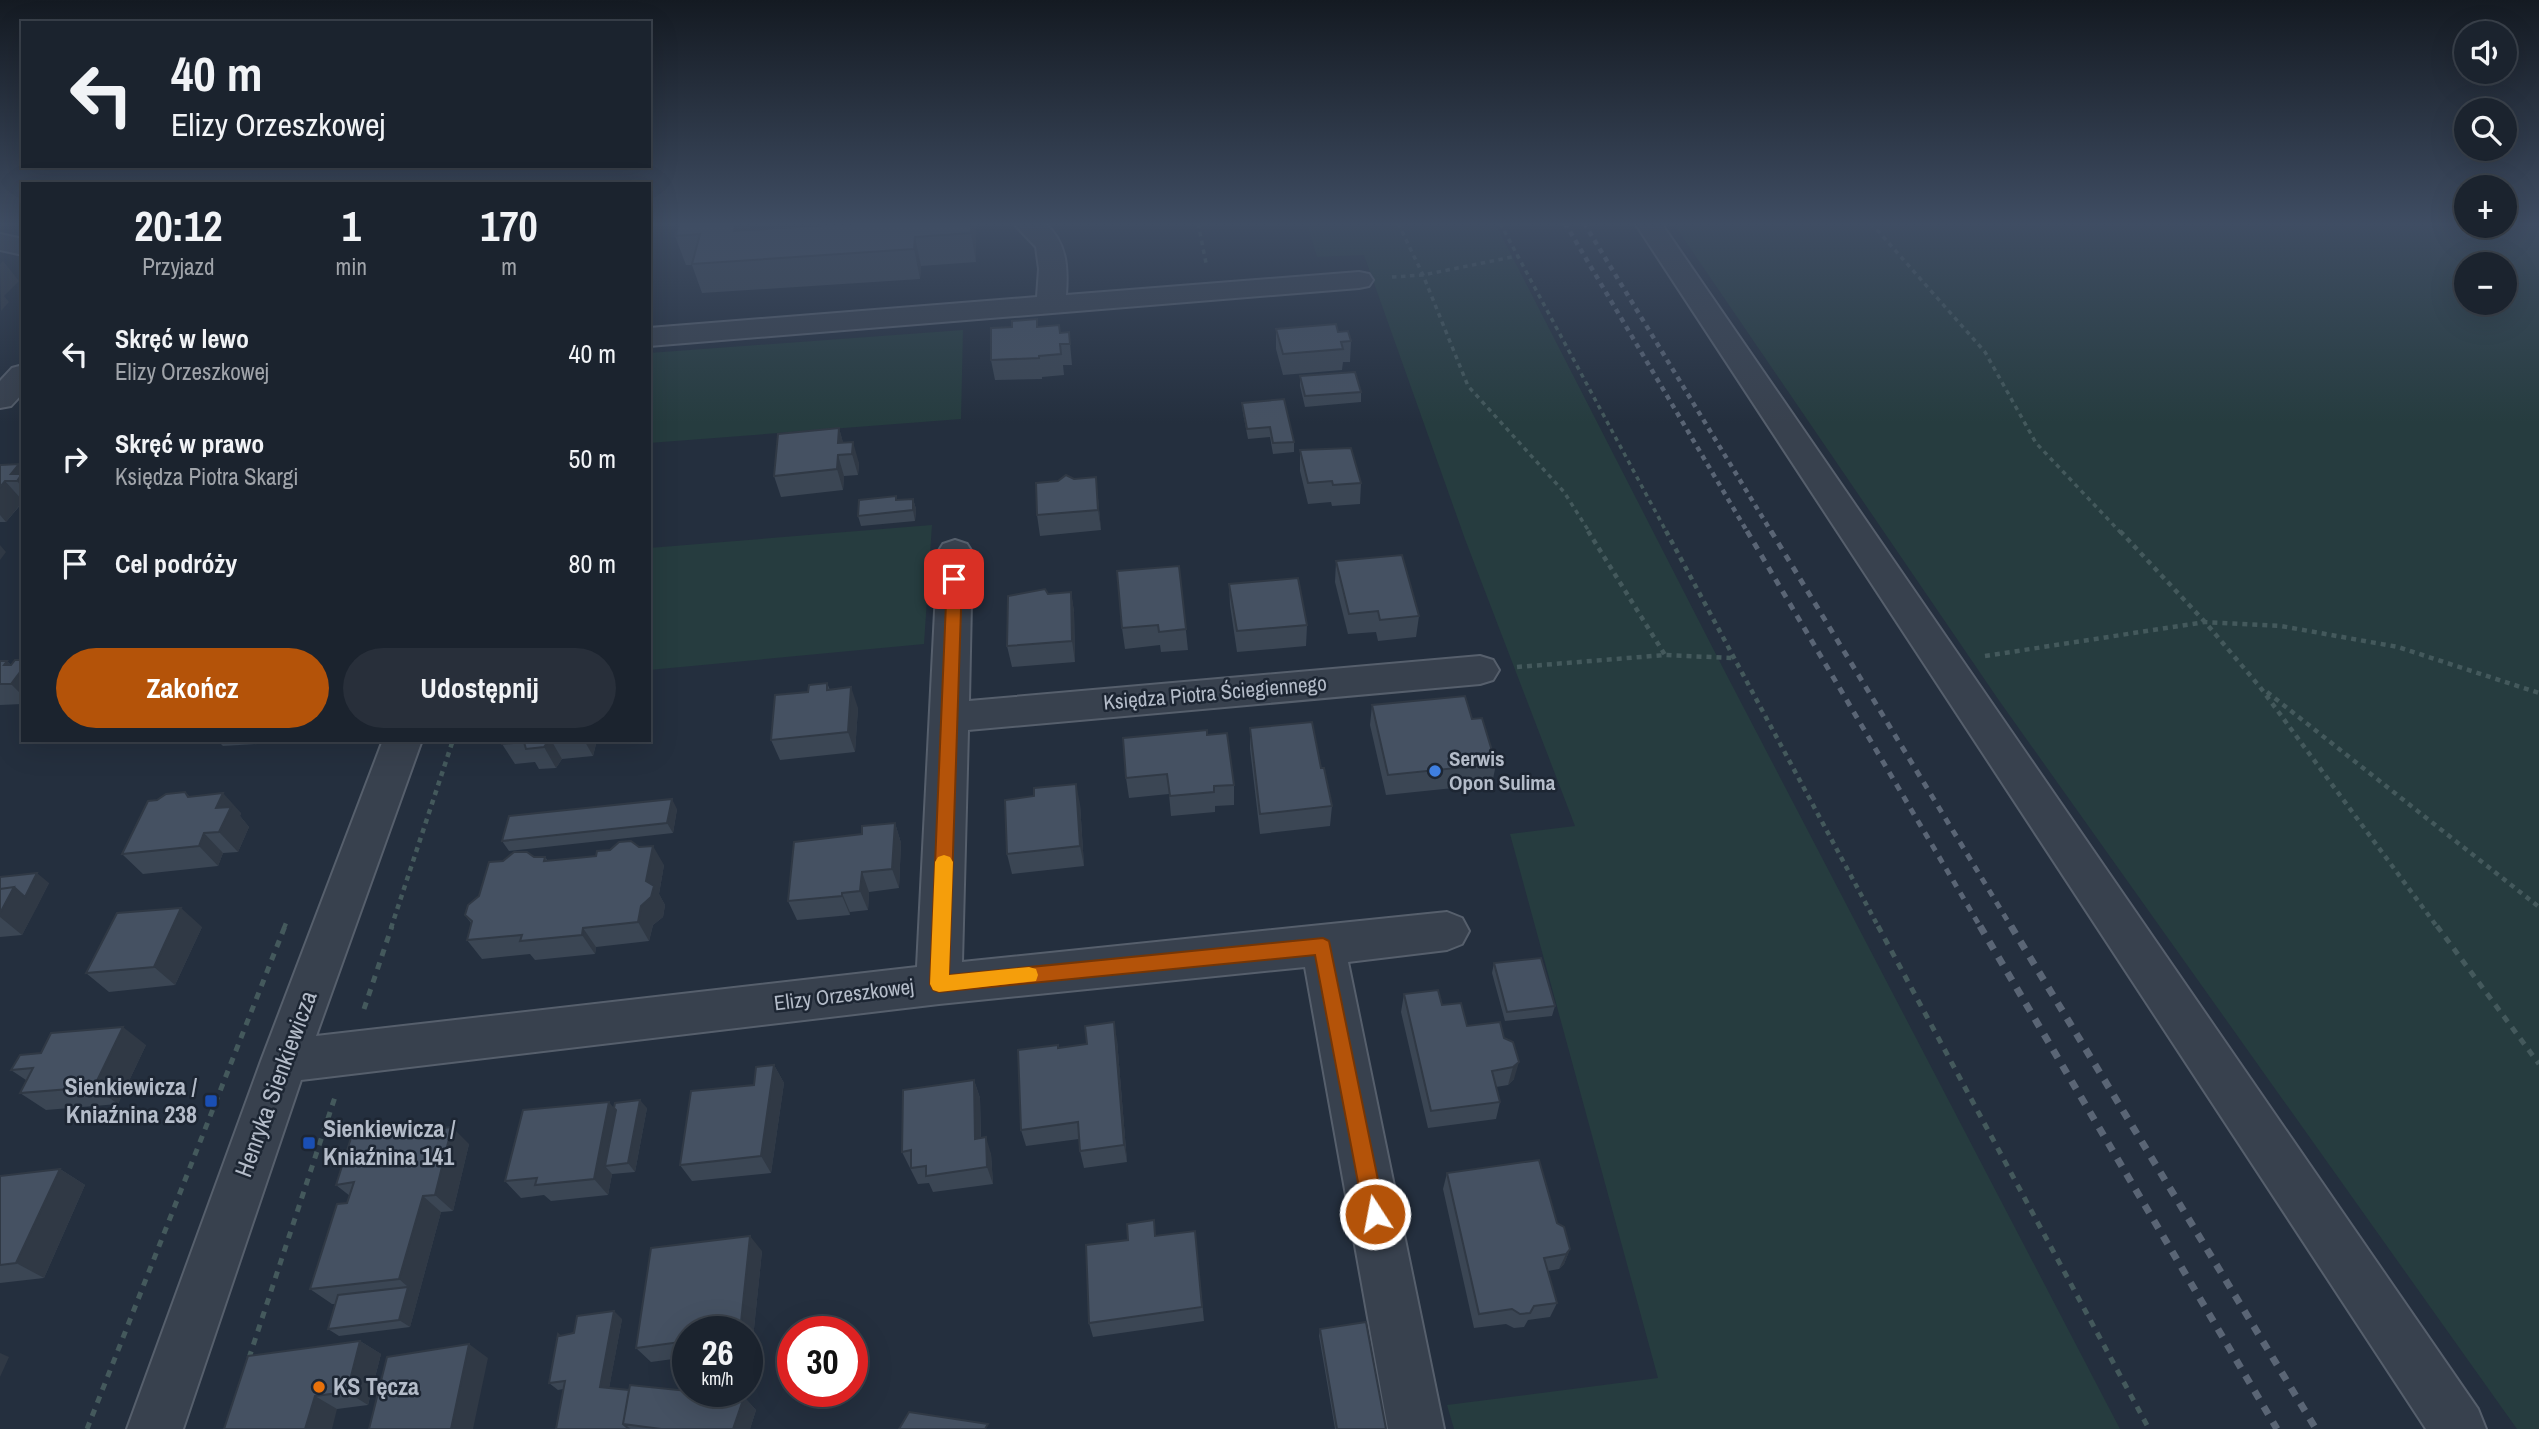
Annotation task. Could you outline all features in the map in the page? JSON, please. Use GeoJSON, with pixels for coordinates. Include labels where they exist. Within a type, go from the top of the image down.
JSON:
{"type":"FeatureCollection","features":[{"type":"Feature","properties":{"kind":"street"},"geometry":{"type":"LineString","coordinates":[[1051,304],[1052,290]]}},
{"type":"Feature","properties":{"kind":"street"},"geometry":{"type":"LineString","coordinates":[[651,337],[1240,290]]}},
{"type":"Feature","properties":{"kind":"street"},"geometry":{"type":"LineString","coordinates":[[1693,290],[2458,1429]]}},
{"type":"Feature","properties":{"kind":"street"},"geometry":{"type":"LineString","coordinates":[[0,399],[21,376]]}},
{"type":"Feature","properties":{"kind":"street"},"geometry":{"type":"LineString","coordinates":[[939,984],[955,552]]}},
{"type":"Feature","properties":{"kind":"street","name":"Księdza Piotra Ściegiennego"},"geometry":{"type":"LineString","coordinates":[[950,717],[1480,670]]}},
{"type":"Feature","properties":{"kind":"street","name":"Henryka Sienkiewicza"},"geometry":{"type":"LineString","coordinates":[[155,1429],[284,1061],[402,742]]}},
{"type":"Feature","properties":{"kind":"street","name":"Elizy Orzeszkowej"},"geometry":{"type":"LineString","coordinates":[[284,1061],[939,984],[1447,931]]}},
{"type":"Feature","properties":{"kind":"street"},"geometry":{"type":"LineString","coordinates":[[1323,946],[1416,1429]]}},
{"type":"Feature","properties":{"kind":"path"},"geometry":{"type":"LineString","coordinates":[[1429,290],[1468,386],[1564,492],[1665,655]]}},
{"type":"Feature","properties":{"kind":"path"},"geometry":{"type":"LineString","coordinates":[[1535,290],[2149,1429]]}},
{"type":"Feature","properties":{"kind":"path"},"geometry":{"type":"LineString","coordinates":[[1930,290],[1985,352],[2036,443],[2205,622],[2260,687],[2539,1064]]}},
{"type":"Feature","properties":{"kind":"path"},"geometry":{"type":"LineString","coordinates":[[1943,662],[2205,622],[2281,626],[2398,647],[2539,693]]}},
{"type":"Feature","properties":{"kind":"path"},"geometry":{"type":"LineString","coordinates":[[1480,670],[1665,655],[1733,658]]}},
{"type":"Feature","properties":{"kind":"path"},"geometry":{"type":"LineString","coordinates":[[2260,687],[2539,907]]}},
{"type":"Feature","properties":{"kind":"path"},"geometry":{"type":"LineString","coordinates":[[88,1429],[291,909]]}},
{"type":"Feature","properties":{"kind":"green space"},"geometry":{"type":"Polygon","coordinates":[[[1376,290],[1529,290],[2120,1429],[1454,1429],[1447,1405],[1658,1378],[1510,834],[1575,826],[1465,539],[1376,290]]]}},
{"type":"Feature","properties":{"kind":"green space"},"geometry":{"type":"Polygon","coordinates":[[[1719,290],[2454,290],[2454,315],[2517,315],[2517,290],[2539,290],[2539,1429],[2517,1429],[1998,699],[1719,290]]]}},
{"type":"Feature","properties":{"kind":"green space"},"geometry":{"type":"Polygon","coordinates":[[[963,330],[961,419],[651,443],[651,353],[963,330]]]}},
{"type":"Feature","properties":{"kind":"green space"},"geometry":{"type":"Polygon","coordinates":[[[932,525],[924,644],[651,670],[651,548],[932,525]]]}},
{"type":"Feature","properties":{"kind":"building"},"geometry":{"type":"Polygon","coordinates":[[[1037,319],[1037,327],[1059,325],[1060,333],[1069,332],[1070,344],[1060,344],[1061,354],[1039,358],[991,360],[991,328],[1012,327],[1012,321],[1037,319]]]}},
{"type":"Feature","properties":{"kind":"building"},"geometry":{"type":"Polygon","coordinates":[[[1336,324],[1338,332],[1348,331],[1351,341],[1341,342],[1343,349],[1283,354],[1276,329],[1336,324]]]}},
{"type":"Feature","properties":{"kind":"building"},"geometry":{"type":"Polygon","coordinates":[[[1355,372],[1361,392],[1305,396],[1300,376],[1355,372]]]}},
{"type":"Feature","properties":{"kind":"building"},"geometry":{"type":"Polygon","coordinates":[[[1284,399],[1294,442],[1273,443],[1270,427],[1247,429],[1242,403],[1284,399]]]}},
{"type":"Feature","properties":{"kind":"building"},"geometry":{"type":"Polygon","coordinates":[[[839,428],[838,443],[853,442],[852,454],[838,455],[837,469],[774,476],[778,434],[839,428]]]}},
{"type":"Feature","properties":{"kind":"building"},"geometry":{"type":"Polygon","coordinates":[[[1351,448],[1361,483],[1308,483],[1300,450],[1351,448]]]}},
{"type":"Feature","properties":{"kind":"building"},"geometry":{"type":"Polygon","coordinates":[[[19,464],[11,474],[21,475],[17,481],[5,481],[0,487],[0,465],[19,464]]]}},
{"type":"Feature","properties":{"kind":"building"},"geometry":{"type":"Polygon","coordinates":[[[1066,475],[1074,479],[1096,477],[1098,510],[1037,515],[1036,483],[1058,481],[1066,475]]]}},
{"type":"Feature","properties":{"kind":"building"},"geometry":{"type":"Polygon","coordinates":[[[896,496],[896,500],[913,499],[913,510],[858,516],[859,500],[896,496]]]}},
{"type":"Feature","properties":{"kind":"building"},"geometry":{"type":"Polygon","coordinates":[[[1402,555],[1419,616],[1380,620],[1378,611],[1349,614],[1336,561],[1402,555]]]}},
{"type":"Feature","properties":{"kind":"building"},"geometry":{"type":"Polygon","coordinates":[[[1179,566],[1186,629],[1159,632],[1158,625],[1122,628],[1117,571],[1179,566]]]}},
{"type":"Feature","properties":{"kind":"building"},"geometry":{"type":"Polygon","coordinates":[[[1298,578],[1307,625],[1237,631],[1229,584],[1298,578]]]}},
{"type":"Feature","properties":{"kind":"building"},"geometry":{"type":"Polygon","coordinates":[[[1045,589],[1048,594],[1071,592],[1072,641],[1007,646],[1008,596],[1045,589]]]}},
{"type":"Feature","properties":{"kind":"building"},"geometry":{"type":"Polygon","coordinates":[[[15,660],[21,660],[21,671],[11,684],[0,684],[0,661],[7,661],[4,665],[11,665],[15,660]]]}},
{"type":"Feature","properties":{"kind":"building"},"geometry":{"type":"Polygon","coordinates":[[[827,683],[827,690],[851,687],[848,732],[771,740],[775,695],[808,692],[809,685],[827,683]]]}},
{"type":"Feature","properties":{"kind":"building"},"geometry":{"type":"Polygon","coordinates":[[[1465,696],[1472,719],[1482,718],[1496,764],[1388,775],[1372,705],[1465,696]]]}},
{"type":"Feature","properties":{"kind":"building"},"geometry":{"type":"Polygon","coordinates":[[[1312,722],[1332,806],[1260,814],[1250,728],[1312,722]]]}},
{"type":"Feature","properties":{"kind":"building"},"geometry":{"type":"Polygon","coordinates":[[[1207,730],[1207,735],[1227,733],[1234,785],[1214,786],[1214,792],[1170,796],[1167,774],[1126,778],[1123,738],[1207,730]]]}},
{"type":"Feature","properties":{"kind":"building"},"geometry":{"type":"Polygon","coordinates":[[[524,742],[548,742],[544,747],[526,749],[524,742]]]}},
{"type":"Feature","properties":{"kind":"building"},"geometry":{"type":"Polygon","coordinates":[[[1076,784],[1080,846],[1007,854],[1005,800],[1034,796],[1034,788],[1076,784]]]}},
{"type":"Feature","properties":{"kind":"building"},"geometry":{"type":"Polygon","coordinates":[[[185,792],[188,797],[223,793],[216,808],[231,807],[219,832],[204,833],[199,846],[122,854],[148,801],[157,800],[166,794],[185,792]]]}},
{"type":"Feature","properties":{"kind":"building"},"geometry":{"type":"Polygon","coordinates":[[[672,799],[667,823],[502,841],[509,816],[672,799]]]}},
{"type":"Feature","properties":{"kind":"building"},"geometry":{"type":"Polygon","coordinates":[[[895,823],[892,869],[862,872],[860,891],[842,893],[842,896],[788,901],[794,842],[862,834],[862,826],[895,823]]]}},
{"type":"Feature","properties":{"kind":"building"},"geometry":{"type":"Polygon","coordinates":[[[631,841],[639,847],[653,846],[646,881],[654,886],[651,897],[641,906],[638,922],[583,928],[582,935],[520,941],[522,935],[467,940],[472,921],[465,915],[468,905],[479,896],[489,862],[503,861],[514,852],[545,857],[544,861],[596,856],[597,851],[610,850],[619,842],[631,841]]]}},
{"type":"Feature","properties":{"kind":"building"},"geometry":{"type":"Polygon","coordinates":[[[37,873],[25,897],[14,887],[0,889],[0,877],[37,873]]]}},
{"type":"Feature","properties":{"kind":"building"},"geometry":{"type":"Polygon","coordinates":[[[14,887],[0,913],[0,889],[14,887]]]}},
{"type":"Feature","properties":{"kind":"building"},"geometry":{"type":"Polygon","coordinates":[[[181,908],[154,967],[86,973],[117,913],[181,908]]]}},
{"type":"Feature","properties":{"kind":"building"},"geometry":{"type":"Polygon","coordinates":[[[1541,958],[1555,1006],[1507,1012],[1494,963],[1541,958]]]}},
{"type":"Feature","properties":{"kind":"building"},"geometry":{"type":"Polygon","coordinates":[[[1438,990],[1442,1005],[1461,1003],[1467,1026],[1500,1022],[1504,1038],[1513,1042],[1519,1062],[1513,1067],[1492,1071],[1500,1102],[1431,1111],[1404,994],[1438,990]]]}},
{"type":"Feature","properties":{"kind":"building"},"geometry":{"type":"Polygon","coordinates":[[[1114,1022],[1124,1145],[1080,1151],[1078,1122],[1021,1130],[1018,1050],[1087,1044],[1085,1026],[1114,1022]]]}},
{"type":"Feature","properties":{"kind":"building"},"geometry":{"type":"Polygon","coordinates":[[[123,1027],[94,1087],[20,1093],[33,1068],[11,1070],[20,1055],[41,1053],[51,1033],[123,1027]]]}},
{"type":"Feature","properties":{"kind":"building"},"geometry":{"type":"Polygon","coordinates":[[[774,1065],[761,1156],[680,1165],[691,1091],[754,1085],[756,1067],[774,1065]]]}},
{"type":"Feature","properties":{"kind":"building"},"geometry":{"type":"Polygon","coordinates":[[[974,1080],[975,1139],[986,1137],[987,1167],[926,1176],[926,1166],[911,1168],[911,1150],[902,1152],[903,1090],[974,1080]]]}},
{"type":"Feature","properties":{"kind":"building"},"geometry":{"type":"Polygon","coordinates":[[[640,1100],[628,1163],[605,1166],[615,1103],[640,1100]]]}},
{"type":"Feature","properties":{"kind":"building"},"geometry":{"type":"Polygon","coordinates":[[[609,1102],[594,1179],[535,1185],[537,1178],[505,1181],[523,1110],[609,1102]]]}},
{"type":"Feature","properties":{"kind":"building"},"geometry":{"type":"Polygon","coordinates":[[[452,1127],[435,1195],[423,1196],[399,1279],[310,1289],[337,1204],[347,1203],[354,1182],[336,1185],[351,1138],[452,1127]]]}},
{"type":"Feature","properties":{"kind":"building"},"geometry":{"type":"Polygon","coordinates":[[[1539,1160],[1557,1223],[1564,1227],[1570,1249],[1566,1254],[1544,1258],[1557,1303],[1534,1306],[1530,1313],[1520,1314],[1512,1309],[1479,1314],[1447,1173],[1539,1160]]]}},
{"type":"Feature","properties":{"kind":"building"},"geometry":{"type":"Polygon","coordinates":[[[60,1169],[16,1263],[0,1265],[0,1176],[60,1169]]]}},
{"type":"Feature","properties":{"kind":"building"},"geometry":{"type":"Polygon","coordinates":[[[1154,1220],[1155,1236],[1195,1231],[1202,1307],[1089,1323],[1086,1245],[1128,1240],[1127,1224],[1154,1220]]]}},
{"type":"Feature","properties":{"kind":"building"},"geometry":{"type":"Polygon","coordinates":[[[750,1236],[742,1316],[672,1316],[672,1343],[636,1348],[651,1248],[750,1236]]]}},
{"type":"Feature","properties":{"kind":"building"},"geometry":{"type":"Polygon","coordinates":[[[408,1287],[399,1320],[328,1329],[338,1295],[408,1287]]]}},
{"type":"Feature","properties":{"kind":"building"},"geometry":{"type":"Polygon","coordinates":[[[614,1311],[600,1387],[629,1390],[623,1424],[629,1429],[556,1429],[565,1381],[549,1383],[558,1334],[560,1336],[574,1333],[577,1316],[614,1311]]]}},
{"type":"Feature","properties":{"kind":"building"},"geometry":{"type":"Polygon","coordinates":[[[1366,1322],[1386,1429],[1337,1429],[1320,1329],[1366,1322]]]}},
{"type":"Feature","properties":{"kind":"building"},"geometry":{"type":"Polygon","coordinates":[[[360,1341],[347,1392],[315,1396],[305,1429],[224,1429],[248,1356],[360,1341]]]}},
{"type":"Feature","properties":{"kind":"building"},"geometry":{"type":"Polygon","coordinates":[[[469,1344],[451,1429],[369,1429],[387,1357],[469,1344]]]}},
{"type":"Feature","properties":{"kind":"building"},"geometry":{"type":"Polygon","coordinates":[[[630,1385],[672,1389],[672,1407],[741,1407],[733,1429],[661,1429],[623,1424],[630,1385]]]}},
{"type":"Feature","properties":{"kind":"building"},"geometry":{"type":"Polygon","coordinates":[[[909,1412],[988,1424],[985,1429],[899,1429],[909,1412]]]}},
{"type":"Feature","properties":{"kind":"railway"},"geometry":{"type":"LineString","coordinates":[[1604,290],[1748,533]]}},
{"type":"Feature","properties":{"kind":"railway"},"geometry":{"type":"LineString","coordinates":[[1624,290],[1772,533]]}},
{"type":"Feature","properties":{"kind":"railway"},"geometry":{"type":"LineString","coordinates":[[1747,531],[1981,928]]}},
{"type":"Feature","properties":{"kind":"railway"},"geometry":{"type":"LineString","coordinates":[[1771,531],[2012,928]]}},
{"type":"Feature","properties":{"kind":"railway"},"geometry":{"type":"LineString","coordinates":[[1980,926],[2277,1429]]}},
{"type":"Feature","properties":{"kind":"railway"},"geometry":{"type":"LineString","coordinates":[[2011,926],[2316,1429]]}},
{"type":"Feature","properties":{"kind":"slow traffic"},"geometry":{"type":"LineString","coordinates":[[944,862],[939,984],[1029,975]]}},
{"type":"Feature","properties":{"kind":"place","name":"Serwis Opon Sulima"},"geometry":{"type":"Point","coordinates":[1435,771]}},
{"type":"Feature","properties":{"kind":"place","name":"Sienkiewicza / Kniaźnina 238"},"geometry":{"type":"Point","coordinates":[211,1101]}},
{"type":"Feature","properties":{"kind":"place","name":"Sienkiewicza / Kniaźnina 141"},"geometry":{"type":"Point","coordinates":[309,1143]}},
{"type":"Feature","properties":{"kind":"place","name":"KS Tęcza"},"geometry":{"type":"Point","coordinates":[319,1387]}},
{"type":"Feature","properties":{"kind":"route"},"geometry":{"type":"LineString","coordinates":[[954,579],[939,984],[1323,946],[1375,1214]]}}]}
